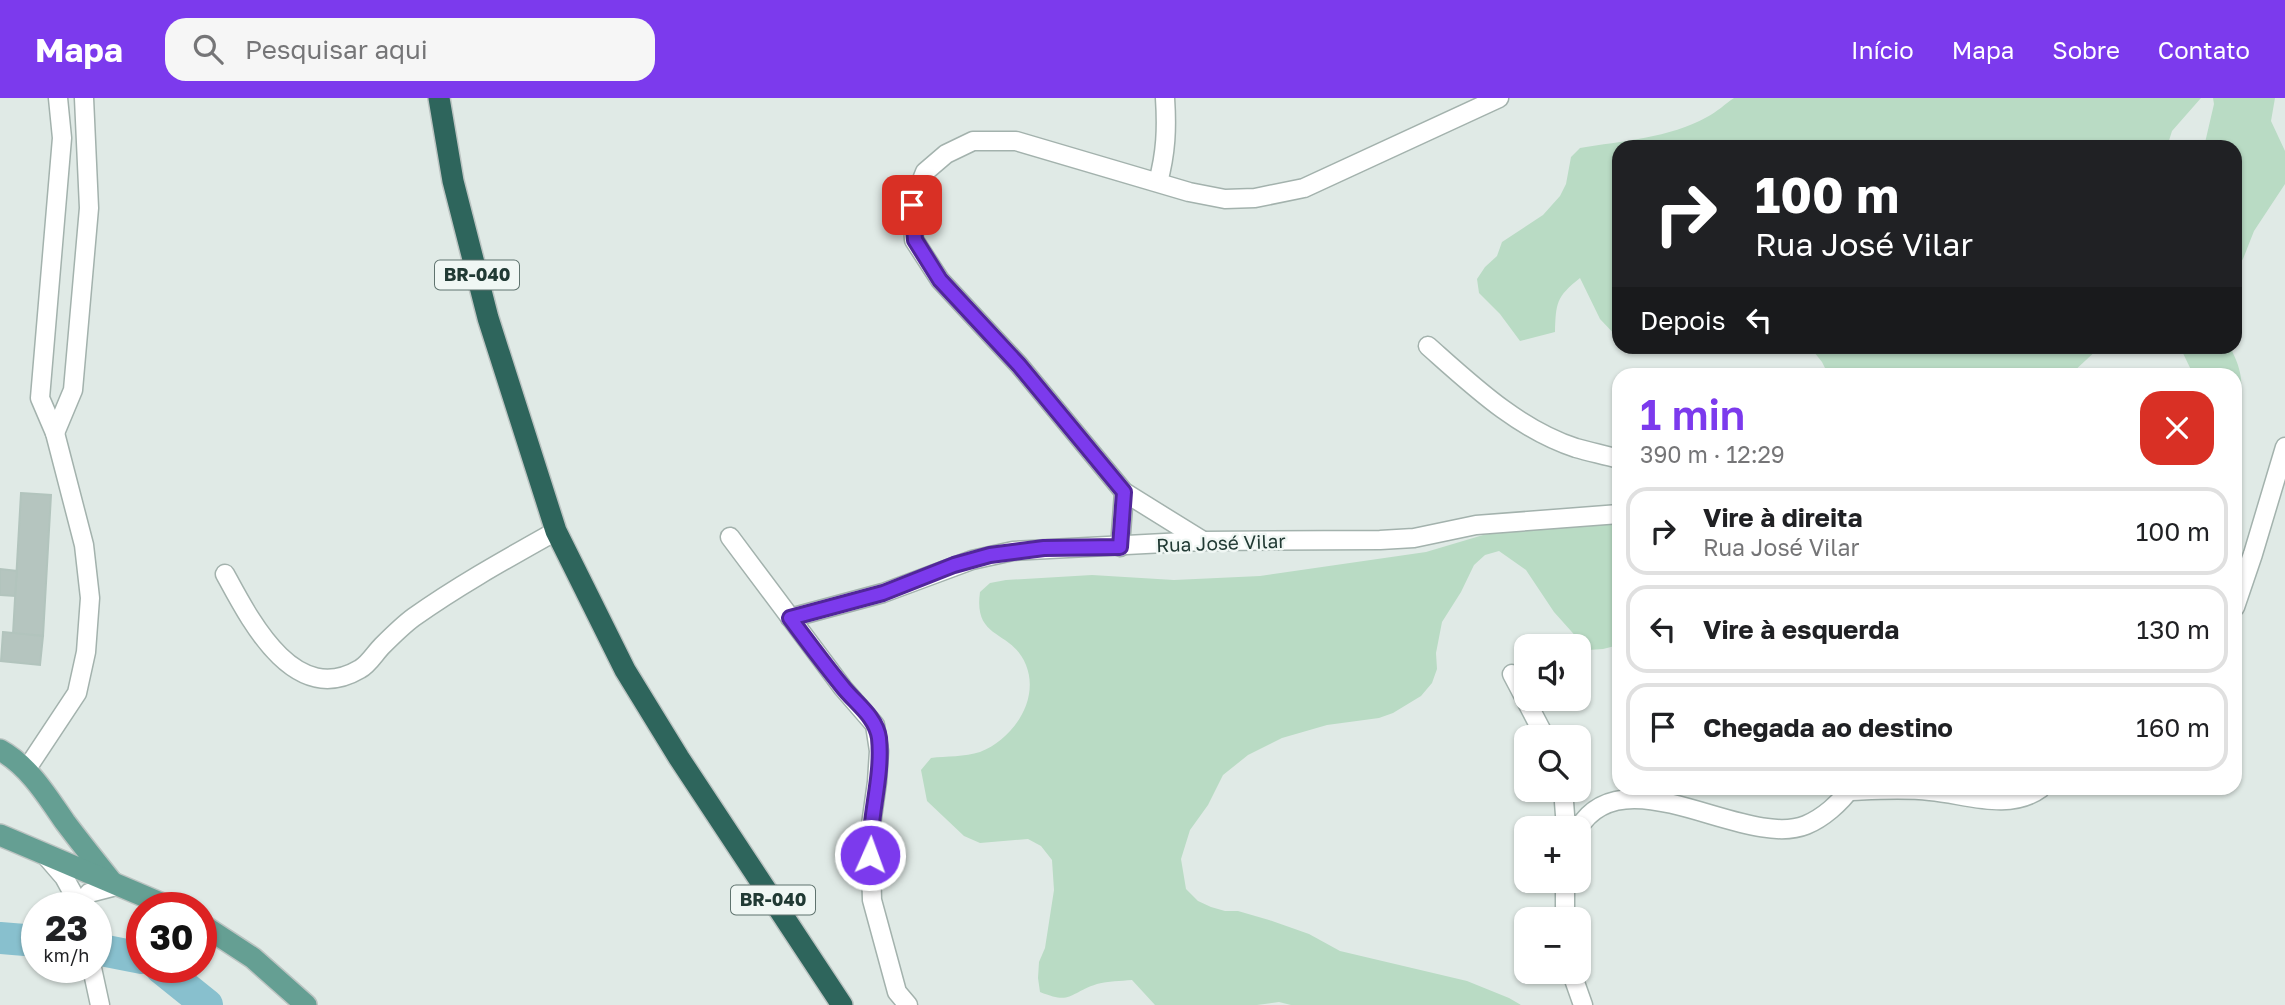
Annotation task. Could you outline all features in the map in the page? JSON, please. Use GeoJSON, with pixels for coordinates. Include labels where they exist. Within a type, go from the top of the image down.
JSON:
{"type":"FeatureCollection","features":[{"type":"Feature","properties":{"kind":"highway","name":"BR-040"},"geometry":{"type":"LineString","coordinates":[[439,98],[453,181],[488,318],[556,531],[625,670],[685,768],[842,1005]]}},
{"type":"Feature","properties":{"kind":"main road"},"geometry":{"type":"LineString","coordinates":[[0,750],[26,770],[116,886]]}},
{"type":"Feature","properties":{"kind":"main road"},"geometry":{"type":"LineString","coordinates":[[0,835],[133,892]]}},
{"type":"Feature","properties":{"kind":"main road"},"geometry":{"type":"LineString","coordinates":[[217,934],[253,958],[306,1005]]}},
{"type":"Feature","properties":{"kind":"street"},"geometry":{"type":"LineString","coordinates":[[26,770],[77,693],[86,652],[90,598],[84,545],[55,433],[40,398],[62,138],[58,98]]}},
{"type":"Feature","properties":{"kind":"street"},"geometry":{"type":"LineString","coordinates":[[55,433],[73,390],[89,208],[84,98]]}},
{"type":"Feature","properties":{"kind":"street"},"geometry":{"type":"LineString","coordinates":[[1158,182],[1166,152],[1165,98]]}},
{"type":"Feature","properties":{"kind":"street"},"geometry":{"type":"LineString","coordinates":[[1203,541],[1124,492],[1019,365],[940,280],[915,240],[912,205],[925,172],[946,154],[973,141],[1016,141],[1189,192],[1224,199],[1255,198],[1304,188],[1499,98]]}},
{"type":"Feature","properties":{"kind":"street"},"geometry":{"type":"LineString","coordinates":[[1428,346],[1494,403],[1532,428],[1574,447],[1612,457]]}},
{"type":"Feature","properties":{"kind":"street"},"geometry":{"type":"LineString","coordinates":[[2242,586],[2285,447]]}},
{"type":"Feature","properties":{"kind":"street"},"geometry":{"type":"LineString","coordinates":[[1120,547],[1124,492]]}},
{"type":"Feature","properties":{"kind":"street","name":"Rua José Vilar"},"geometry":{"type":"LineString","coordinates":[[790,618],[883,593],[954,565],[990,555],[1044,548],[1120,547],[1203,541],[1380,540],[1489,524],[1612,515]]}},
{"type":"Feature","properties":{"kind":"street"},"geometry":{"type":"LineString","coordinates":[[225,574],[254,627],[277,654],[295,669],[326,678],[348,676],[363,667],[412,618],[463,583],[556,531]]}},
{"type":"Feature","properties":{"kind":"street"},"geometry":{"type":"LineString","coordinates":[[730,537],[843,688],[875,725],[878,736],[877,782],[870,832],[872,900],[897,992],[908,1005]]}},
{"type":"Feature","properties":{"kind":"street"},"geometry":{"type":"LineString","coordinates":[[1512,674],[1539,725]]}},
{"type":"Feature","properties":{"kind":"street"},"geometry":{"type":"LineString","coordinates":[[1588,816],[1602,806],[1622,800],[1650,800],[1760,827],[1784,828],[1804,826],[1826,813],[1843,795]]}},
{"type":"Feature","properties":{"kind":"street"},"geometry":{"type":"LineString","coordinates":[[1955,795],[2000,800],[2019,799],[2027,795]]}},
{"type":"Feature","properties":{"kind":"street"},"geometry":{"type":"LineString","coordinates":[[45,855],[73,892]]}},
{"type":"Feature","properties":{"kind":"street"},"geometry":{"type":"LineString","coordinates":[[93,892],[116,886]]}},
{"type":"Feature","properties":{"kind":"street"},"geometry":{"type":"LineString","coordinates":[[95,983],[100,1005]]}},
{"type":"Feature","properties":{"kind":"street"},"geometry":{"type":"LineString","coordinates":[[1576,984],[1583,1005]]}},
{"type":"Feature","properties":{"kind":"green space"},"geometry":{"type":"Polygon","coordinates":[[[1734,98],[2201,98],[2172,131],[2169,140],[1632,140],[1677,130],[1711,115],[1734,98]]]}},
{"type":"Feature","properties":{"kind":"green space"},"geometry":{"type":"Polygon","coordinates":[[[2213,98],[2275,98],[2271,121],[2285,151],[2285,184],[2254,231],[2242,260],[2242,140],[2206,140],[2213,98]]]}},
{"type":"Feature","properties":{"kind":"green space"},"geometry":{"type":"Polygon","coordinates":[[[1612,143],[1612,332],[1600,319],[1580,278],[1566,290],[1559,301],[1555,332],[1520,341],[1500,314],[1479,293],[1477,279],[1497,256],[1502,242],[1543,215],[1560,196],[1566,184],[1571,157],[1580,148],[1612,143]]]}},
{"type":"Feature","properties":{"kind":"green space"},"geometry":{"type":"Polygon","coordinates":[[[1816,354],[2092,354],[2077,368],[1825,368],[1816,354]]]}},
{"type":"Feature","properties":{"kind":"green space"},"geometry":{"type":"Polygon","coordinates":[[[2183,354],[2234,354],[2239,368],[2190,368],[2183,354]]]}},
{"type":"Feature","properties":{"kind":"green space"},"geometry":{"type":"Polygon","coordinates":[[[1546,524],[1612,525],[1612,647],[1591,650],[1591,634],[1574,634],[1554,612],[1526,570],[1499,551],[1485,555],[1474,565],[1442,622],[1436,653],[1437,669],[1432,683],[1421,696],[1379,718],[1327,725],[1282,738],[1248,755],[1223,775],[1208,805],[1190,830],[1181,859],[1186,889],[1198,901],[1211,907],[1269,920],[1309,934],[1340,951],[1467,981],[1521,1005],[1291,1005],[1279,1002],[1257,1005],[1155,1005],[1132,980],[1097,984],[1065,998],[1040,992],[1039,962],[1045,948],[1054,890],[1052,860],[1041,846],[1028,839],[980,843],[964,836],[927,801],[921,770],[931,758],[974,754],[992,746],[1013,728],[1026,704],[1029,678],[1026,665],[1012,645],[988,627],[982,619],[979,608],[980,592],[990,583],[1006,580],[1092,575],[1174,580],[1260,576],[1426,552],[1500,530],[1546,524]]]}},
{"type":"Feature","properties":{"kind":"building"},"geometry":{"type":"Polygon","coordinates":[[[21,493],[51,495],[43,636],[13,634],[21,493]]]}},
{"type":"Feature","properties":{"kind":"building"},"geometry":{"type":"Polygon","coordinates":[[[0,569],[17,571],[15,596],[0,595],[0,569]]]}},
{"type":"Feature","properties":{"kind":"building"},"geometry":{"type":"Polygon","coordinates":[[[3,632],[43,636],[40,665],[1,661],[3,632]]]}},
{"type":"Feature","properties":{"kind":"waterway"},"geometry":{"type":"LineString","coordinates":[[0,938],[21,940]]}},
{"type":"Feature","properties":{"kind":"waterway"},"geometry":{"type":"LineString","coordinates":[[112,952],[126,955]]}},
{"type":"Feature","properties":{"kind":"waterway"},"geometry":{"type":"LineString","coordinates":[[180,983],[207,1005]]}},
{"type":"Feature","properties":{"kind":"route"},"geometry":{"type":"LineString","coordinates":[[870,855],[879,751],[875,725],[790,618],[883,593],[954,565],[990,555],[1073,546],[1120,547],[1124,492],[1019,365],[940,280],[915,240],[912,205]]}}]}
